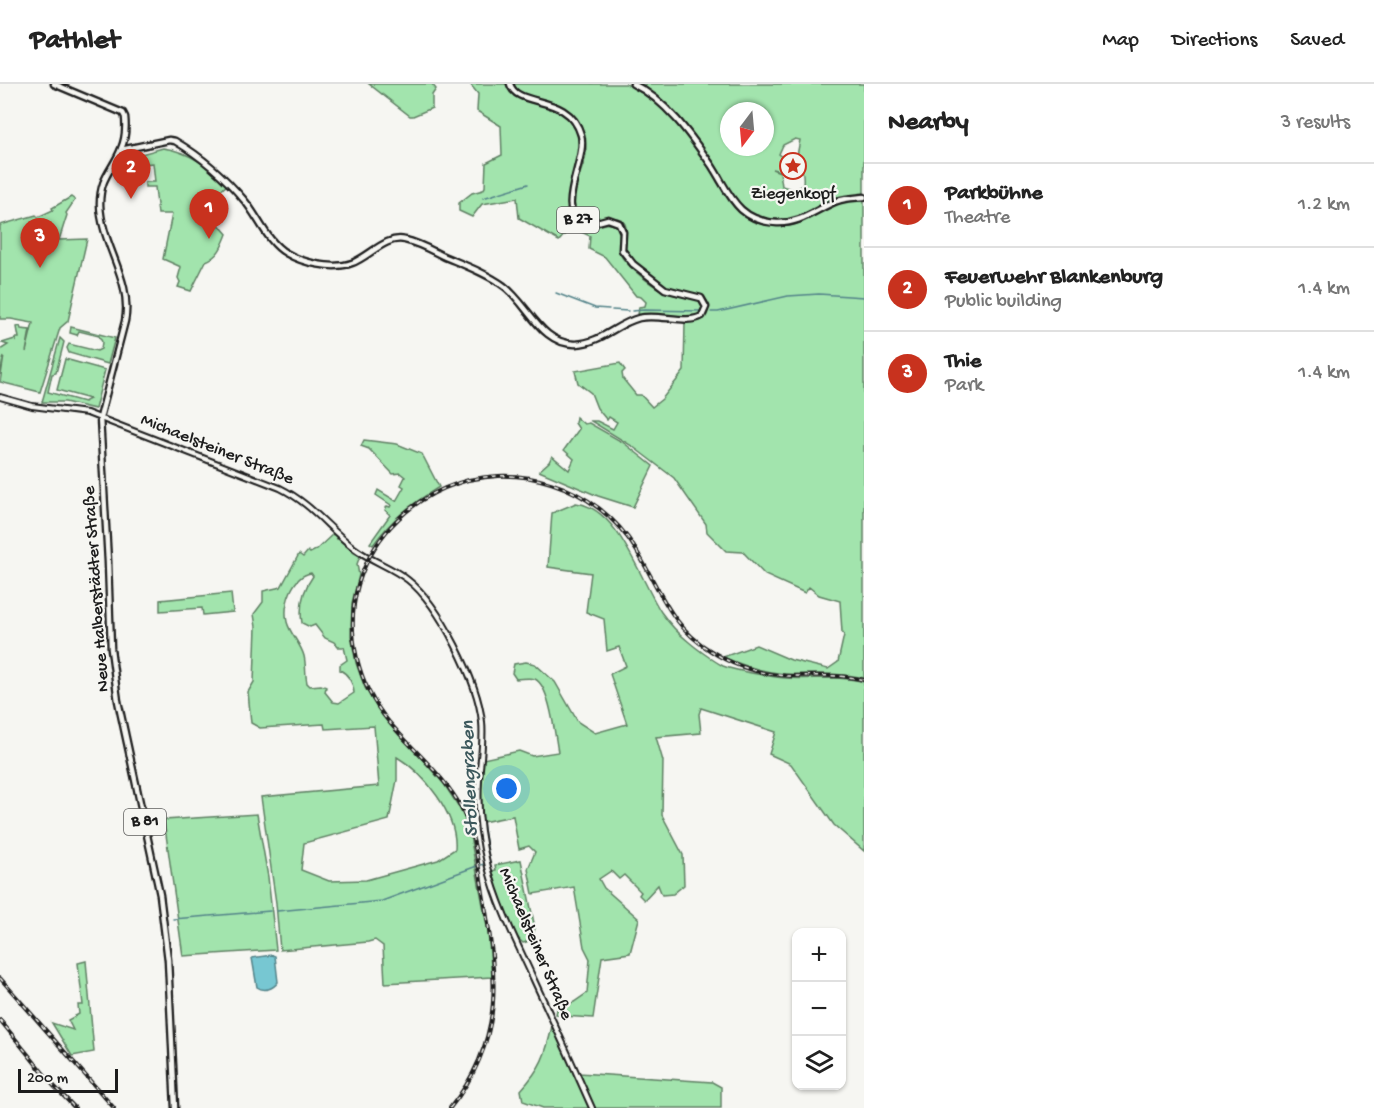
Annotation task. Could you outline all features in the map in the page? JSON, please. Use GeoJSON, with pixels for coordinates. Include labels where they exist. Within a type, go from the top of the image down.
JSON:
{"type":"FeatureCollection","features":[{"type":"Feature","properties":{"kind":"main road","name":"Neue Halberstädter Straße"},"geometry":{"type":"LineString","coordinates":[[54,84],[123,113],[125,123],[121,150],[104,178],[100,206],[106,240],[125,293],[126,311],[100,418],[112,663],[118,701],[157,879],[168,960],[176,1108]]}},
{"type":"Feature","properties":{"kind":"main road","name":"B 27"},"geometry":{"type":"LineString","coordinates":[[121,150],[169,140],[179,143],[227,180],[254,212],[271,240],[285,253],[313,262],[344,265],[357,261],[388,243],[402,239],[417,244],[495,280],[516,297],[550,336],[560,342],[588,343],[632,321],[656,316],[695,319],[703,314],[706,304],[698,297],[661,287],[633,264],[623,252],[623,229],[616,221],[608,219],[586,225],[578,221],[572,209],[571,194],[582,152],[582,138],[578,128],[563,110],[548,103],[519,96],[513,92],[510,84]]}},
{"type":"Feature","properties":{"kind":"main road"},"geometry":{"type":"LineString","coordinates":[[633,84],[648,92],[668,111],[712,166],[732,201],[754,218],[774,223],[793,222],[840,200],[864,197]]}},
{"type":"Feature","properties":{"kind":"street","name":"Michaelsteiner Straße"},"geometry":{"type":"LineString","coordinates":[[0,397],[32,406],[78,411],[257,478],[308,505],[354,548],[408,580],[426,596],[469,675],[478,702],[482,722],[478,784],[479,811],[493,884],[592,1108]]}},
{"type":"Feature","properties":{"kind":"green space"},"geometry":{"type":"Polygon","coordinates":[[[369,84],[432,84],[436,89],[432,95],[432,108],[410,116],[369,84]]]}},
{"type":"Feature","properties":{"kind":"green space"},"geometry":{"type":"Polygon","coordinates":[[[470,84],[507,84],[517,97],[564,114],[571,121],[577,135],[579,149],[569,191],[568,204],[571,216],[579,226],[588,229],[607,224],[617,226],[620,254],[628,265],[662,291],[701,301],[703,308],[700,313],[693,316],[638,316],[639,307],[645,306],[646,302],[636,296],[605,257],[589,249],[590,236],[571,227],[559,241],[519,218],[517,198],[482,204],[472,217],[459,211],[459,203],[485,187],[486,163],[502,155],[501,126],[477,111],[478,94],[470,84]]]}},
{"type":"Feature","properties":{"kind":"green space"},"geometry":{"type":"Polygon","coordinates":[[[513,84],[626,84],[639,91],[662,109],[683,132],[735,207],[752,220],[764,224],[794,225],[837,204],[864,201],[864,678],[835,674],[777,673],[753,668],[723,657],[756,645],[791,660],[828,669],[838,662],[844,635],[840,601],[819,595],[809,587],[805,593],[765,575],[743,552],[726,551],[707,532],[706,524],[674,478],[632,446],[591,421],[597,421],[613,429],[617,422],[609,417],[606,419],[597,408],[591,393],[578,383],[575,371],[620,363],[625,370],[622,373],[623,379],[636,395],[641,395],[652,407],[662,399],[684,371],[685,323],[668,319],[698,321],[707,315],[709,307],[703,297],[668,288],[632,262],[624,247],[626,227],[619,219],[607,218],[588,222],[580,217],[573,202],[576,184],[585,159],[586,145],[578,122],[569,112],[526,96],[513,84]]]}},
{"type":"Feature","properties":{"kind":"green space"},"geometry":{"type":"Polygon","coordinates":[[[639,84],[864,84],[864,195],[838,197],[793,219],[770,219],[752,214],[734,199],[714,165],[670,109],[639,84]],[[795,139],[783,145],[779,154],[784,158],[781,171],[772,169],[780,172],[782,186],[795,190],[803,185],[802,169],[796,161],[800,140],[795,139]]]}},
{"type":"Feature","properties":{"kind":"green space"},"geometry":{"type":"Polygon","coordinates":[[[163,148],[190,156],[227,185],[203,206],[227,234],[217,253],[206,261],[191,291],[178,287],[181,267],[163,259],[172,214],[158,214],[155,187],[145,187],[145,182],[155,182],[153,163],[143,164],[141,154],[163,148]]]}},
{"type":"Feature","properties":{"kind":"green space"},"geometry":{"type":"Polygon","coordinates":[[[71,197],[75,200],[66,213],[59,240],[87,239],[68,321],[60,328],[40,392],[0,382],[4,356],[0,375],[0,350],[8,345],[2,343],[15,339],[16,342],[16,338],[19,338],[17,327],[20,326],[21,329],[30,330],[26,352],[33,323],[0,319],[0,225],[36,215],[38,217],[71,197]]]}},
{"type":"Feature","properties":{"kind":"green space"},"geometry":{"type":"Polygon","coordinates":[[[71,327],[115,338],[108,364],[69,353],[67,348],[69,344],[97,351],[101,349],[102,342],[99,336],[79,331],[77,335],[70,333],[71,327]]]}},
{"type":"Feature","properties":{"kind":"green space"},"geometry":{"type":"Polygon","coordinates":[[[60,338],[64,342],[56,373],[52,374],[48,392],[84,402],[90,399],[57,390],[65,359],[105,370],[95,409],[65,402],[42,402],[60,338]]]}},
{"type":"Feature","properties":{"kind":"green space"},"geometry":{"type":"Polygon","coordinates":[[[576,417],[584,424],[589,423],[624,443],[653,466],[633,507],[598,496],[539,471],[552,456],[569,470],[574,459],[564,450],[579,429],[575,423],[576,417]]]}},
{"type":"Feature","properties":{"kind":"green space"},"geometry":{"type":"Polygon","coordinates":[[[364,440],[397,444],[422,454],[439,487],[403,512],[373,545],[370,543],[390,515],[385,510],[391,505],[376,495],[378,490],[396,501],[404,487],[401,485],[405,477],[400,473],[393,474],[369,449],[361,446],[364,440]]]}},
{"type":"Feature","properties":{"kind":"green space"},"geometry":{"type":"Polygon","coordinates":[[[576,503],[591,508],[616,531],[664,616],[685,639],[719,664],[754,674],[864,682],[864,851],[834,825],[791,764],[769,754],[776,732],[701,708],[699,714],[701,733],[656,737],[663,761],[662,815],[683,855],[684,885],[673,894],[662,895],[658,885],[644,900],[639,895],[641,892],[624,875],[619,879],[611,871],[599,879],[604,888],[639,919],[630,953],[602,957],[593,1018],[556,1014],[557,1009],[574,1002],[587,993],[590,959],[584,947],[574,887],[533,894],[528,869],[535,852],[529,846],[519,849],[513,816],[482,822],[480,797],[483,759],[519,751],[532,756],[558,752],[551,712],[540,683],[535,679],[516,679],[512,673],[514,664],[526,662],[535,664],[555,682],[578,722],[595,733],[627,724],[610,674],[626,666],[619,647],[607,651],[604,619],[586,612],[591,573],[548,567],[552,513],[576,503]]]}},
{"type":"Feature","properties":{"kind":"green space"},"geometry":{"type":"Polygon","coordinates":[[[334,533],[337,539],[360,556],[357,564],[359,575],[352,603],[351,636],[356,663],[365,688],[381,713],[444,784],[468,825],[488,932],[492,977],[385,983],[383,946],[375,940],[280,950],[276,903],[261,797],[379,786],[374,726],[325,729],[324,724],[260,728],[251,723],[248,692],[254,682],[256,627],[254,614],[263,602],[263,591],[281,587],[299,554],[303,557],[308,551],[310,553],[334,533]],[[311,573],[304,575],[290,592],[286,608],[287,622],[304,656],[307,683],[310,686],[326,687],[325,692],[333,702],[339,703],[354,693],[350,680],[340,670],[340,665],[347,660],[344,647],[338,647],[334,642],[325,638],[315,625],[310,627],[302,623],[304,592],[313,576],[311,573]],[[397,757],[397,780],[389,820],[304,843],[301,870],[329,881],[366,880],[438,860],[455,849],[451,823],[437,796],[418,773],[397,757]]]}},
{"type":"Feature","properties":{"kind":"green space"},"geometry":{"type":"Polygon","coordinates":[[[231,593],[233,612],[203,615],[202,608],[160,611],[160,600],[231,593]]]}},
{"type":"Feature","properties":{"kind":"green space"},"geometry":{"type":"Polygon","coordinates":[[[257,814],[268,877],[276,950],[183,956],[164,820],[257,814]]]}},
{"type":"Feature","properties":{"kind":"green space"},"geometry":{"type":"Polygon","coordinates":[[[521,860],[535,928],[531,938],[523,943],[512,930],[491,871],[496,870],[495,865],[521,860]]]}},
{"type":"Feature","properties":{"kind":"green space"},"geometry":{"type":"Polygon","coordinates":[[[86,961],[94,1052],[72,1056],[52,1023],[73,1030],[68,1020],[79,1014],[78,1005],[83,1005],[78,963],[86,961]]]}},
{"type":"Feature","properties":{"kind":"green space"},"geometry":{"type":"Polygon","coordinates":[[[552,1026],[575,1070],[579,1073],[712,1082],[721,1087],[721,1108],[543,1108],[523,1101],[521,1090],[542,1061],[552,1026]]]}},
{"type":"Feature","properties":{"kind":"water"},"geometry":{"type":"Polygon","coordinates":[[[275,956],[278,982],[268,989],[260,989],[257,987],[252,958],[275,956]]]}},
{"type":"Feature","properties":{"kind":"waterway"},"geometry":{"type":"LineString","coordinates":[[483,198],[528,184]]}},
{"type":"Feature","properties":{"kind":"waterway"},"geometry":{"type":"LineString","coordinates":[[556,293],[595,308],[609,309]]}},
{"type":"Feature","properties":{"kind":"waterway"},"geometry":{"type":"LineString","coordinates":[[711,312],[788,296],[819,294],[864,297]]}},
{"type":"Feature","properties":{"kind":"waterway"},"geometry":{"type":"LineString","coordinates":[[612,310],[628,311]]}},
{"type":"Feature","properties":{"kind":"waterway"},"geometry":{"type":"LineString","coordinates":[[632,311],[700,311]]}},
{"type":"Feature","properties":{"kind":"waterway","name":"Stollengraben"},"geometry":{"type":"LineString","coordinates":[[479,694],[484,734],[481,805],[490,863]]}},
{"type":"Feature","properties":{"kind":"waterway","name":"Stollengraben"},"geometry":{"type":"LineString","coordinates":[[277,911],[382,901],[477,866]]}},
{"type":"Feature","properties":{"kind":"waterway","name":"Stollengraben"},"geometry":{"type":"LineString","coordinates":[[173,919],[270,911]]}},
{"type":"Feature","properties":{"kind":"railway"},"geometry":{"type":"LineString","coordinates":[[450,1108],[468,1082],[481,1056],[489,1031],[493,1005],[492,951],[477,857],[468,822],[457,800],[442,779],[378,707],[362,674],[354,639],[354,603],[364,569],[380,540],[402,515],[445,488],[471,479],[498,476],[525,477],[552,483],[577,494],[619,527],[636,550],[675,618],[697,641],[720,657],[739,666],[770,674],[837,676],[864,680]]}},
{"type":"Feature","properties":{"kind":"railway"},"geometry":{"type":"LineString","coordinates":[[0,978],[114,1108]]}},
{"type":"Feature","properties":{"kind":"railway"},"geometry":{"type":"LineString","coordinates":[[0,1020],[53,1085],[75,1108]]}},
{"type":"Feature","properties":{"kind":"place","name":"Ziegenkopf"},"geometry":{"type":"Point","coordinates":[793,166]}},
{"type":"Feature","properties":{"kind":"place","name":"Feuerwehr Blankenburg"},"geometry":{"type":"Point","coordinates":[131,199]}},
{"type":"Feature","properties":{"kind":"place","name":"Parkbühne"},"geometry":{"type":"Point","coordinates":[209,239]}},
{"type":"Feature","properties":{"kind":"place","name":"Thie"},"geometry":{"type":"Point","coordinates":[40,268]}}]}
